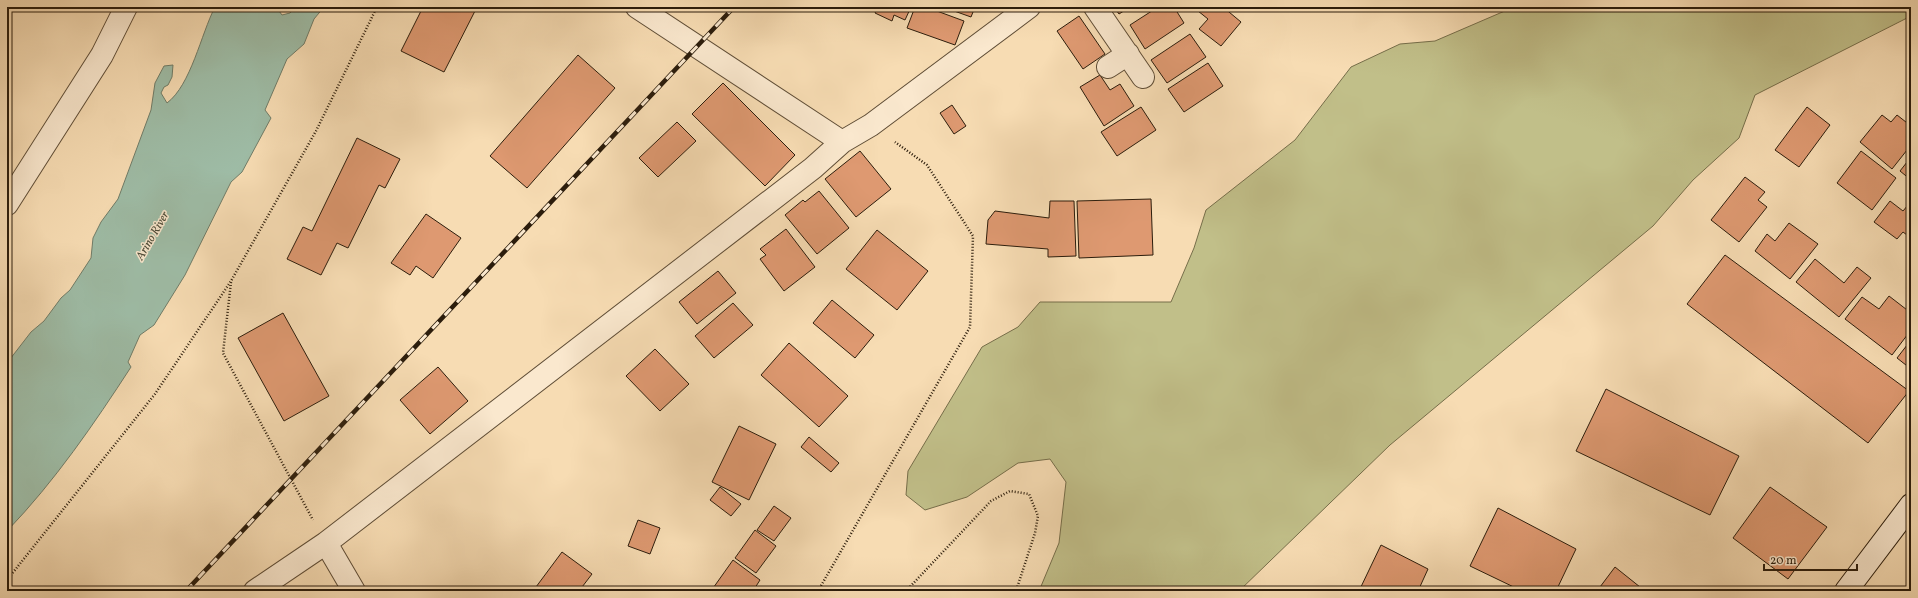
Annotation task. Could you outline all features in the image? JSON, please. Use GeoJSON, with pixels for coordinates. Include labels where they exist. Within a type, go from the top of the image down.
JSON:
{"type":"FeatureCollection","features":[{"type":"Feature","properties":{"kind":"street"},"geometry":{"type":"LineString","coordinates":[[7,204],[102,55],[126,7]]}},
{"type":"Feature","properties":{"kind":"street"},"geometry":{"type":"LineString","coordinates":[[638,7],[842,142]]}},
{"type":"Feature","properties":{"kind":"street"},"geometry":{"type":"LineString","coordinates":[[255,591],[326,543],[813,168],[842,142],[871,124],[1029,7]]}},
{"type":"Feature","properties":{"kind":"street"},"geometry":{"type":"LineString","coordinates":[[1095,7],[1143,77]]}},
{"type":"Feature","properties":{"kind":"street"},"geometry":{"type":"LineString","coordinates":[[1108,68],[1128,54]]}},
{"type":"Feature","properties":{"kind":"street"},"geometry":{"type":"LineString","coordinates":[[1846,591],[1911,505]]}},
{"type":"Feature","properties":{"kind":"street"},"geometry":{"type":"LineString","coordinates":[[326,543],[354,591]]}},
{"type":"Feature","properties":{"kind":"path"},"geometry":{"type":"LineString","coordinates":[[7,580],[155,394],[231,281],[316,131],[377,7]]}},
{"type":"Feature","properties":{"kind":"path"},"geometry":{"type":"LineString","coordinates":[[818,591],[970,327],[973,236],[927,165],[871,124]]}},
{"type":"Feature","properties":{"kind":"path"},"geometry":{"type":"LineString","coordinates":[[231,281],[223,354],[326,543]]}},
{"type":"Feature","properties":{"kind":"path"},"geometry":{"type":"LineString","coordinates":[[906,591],[991,501],[1010,492],[1030,494],[1038,516],[1035,533],[1016,591]]}},
{"type":"Feature","properties":{"kind":"shaded area"},"geometry":{"type":"Polygon","coordinates":[[[1514,7],[1911,7],[1911,16],[1755,95],[1739,138],[1693,180],[1653,226],[1390,445],[1239,591],[1039,591],[1059,543],[1066,482],[1050,459],[1018,463],[967,497],[925,510],[906,495],[908,471],[982,347],[1018,327],[1040,302],[1171,302],[1194,248],[1206,210],[1295,140],[1351,67],[1400,44],[1435,41],[1514,7]]]}},
{"type":"Feature","properties":{"kind":"water","name":"Arino River"},"geometry":{"type":"Polygon","coordinates":[[[215,7],[276,7],[282,15],[290,13],[295,7],[324,7],[314,19],[304,44],[287,59],[265,110],[271,118],[242,172],[231,182],[185,275],[154,325],[140,335],[128,362],[131,367],[103,410],[58,472],[7,531],[7,363],[31,332],[44,321],[61,298],[70,290],[91,258],[93,238],[101,222],[118,199],[151,110],[155,83],[164,66],[173,65],[172,77],[168,85],[164,87],[161,93],[167,103],[183,84],[189,72],[215,7]]]}},
{"type":"Feature","properties":{"kind":"building"},"geometry":{"type":"Polygon","coordinates":[[[423,7],[477,7],[444,72],[401,51],[423,7]]]}},
{"type":"Feature","properties":{"kind":"building"},"geometry":{"type":"Polygon","coordinates":[[[878,7],[911,7],[905,20],[894,15],[892,21],[875,13],[878,7]]]}},
{"type":"Feature","properties":{"kind":"building"},"geometry":{"type":"Polygon","coordinates":[[[915,7],[926,7],[964,21],[955,45],[907,28],[915,7]]]}},
{"type":"Feature","properties":{"kind":"building"},"geometry":{"type":"Polygon","coordinates":[[[943,7],[975,7],[971,17],[943,7]]]}},
{"type":"Feature","properties":{"kind":"building"},"geometry":{"type":"Polygon","coordinates":[[[1114,7],[1130,7],[1119,14],[1114,7]]]}},
{"type":"Feature","properties":{"kind":"building"},"geometry":{"type":"Polygon","coordinates":[[[1158,7],[1174,7],[1184,23],[1145,49],[1130,25],[1158,7]]]}},
{"type":"Feature","properties":{"kind":"building"},"geometry":{"type":"Polygon","coordinates":[[[1193,7],[1223,7],[1241,22],[1221,46],[1199,29],[1208,19],[1193,7]]]}},
{"type":"Feature","properties":{"kind":"building"},"geometry":{"type":"Polygon","coordinates":[[[1079,16],[1105,54],[1083,69],[1057,31],[1079,16]]]}},
{"type":"Feature","properties":{"kind":"building"},"geometry":{"type":"Polygon","coordinates":[[[1190,34],[1206,57],[1167,83],[1151,60],[1190,34]]]}},
{"type":"Feature","properties":{"kind":"building"},"geometry":{"type":"Polygon","coordinates":[[[578,55],[615,88],[527,188],[490,156],[578,55]]]}},
{"type":"Feature","properties":{"kind":"building"},"geometry":{"type":"Polygon","coordinates":[[[1208,63],[1223,86],[1184,112],[1168,89],[1208,63]]]}},
{"type":"Feature","properties":{"kind":"building"},"geometry":{"type":"Polygon","coordinates":[[[1100,75],[1110,90],[1120,84],[1134,106],[1104,126],[1080,87],[1100,75]]]}},
{"type":"Feature","properties":{"kind":"building"},"geometry":{"type":"Polygon","coordinates":[[[723,83],[795,155],[765,186],[692,114],[723,83]]]}},
{"type":"Feature","properties":{"kind":"building"},"geometry":{"type":"Polygon","coordinates":[[[952,105],[966,126],[954,134],[940,113],[952,105]]]}},
{"type":"Feature","properties":{"kind":"building"},"geometry":{"type":"Polygon","coordinates":[[[1141,107],[1156,130],[1117,156],[1101,132],[1141,107]]]}},
{"type":"Feature","properties":{"kind":"building"},"geometry":{"type":"Polygon","coordinates":[[[1807,107],[1830,125],[1799,167],[1775,150],[1807,107]]]}},
{"type":"Feature","properties":{"kind":"building"},"geometry":{"type":"Polygon","coordinates":[[[1882,115],[1891,122],[1897,115],[1911,126],[1911,145],[1892,169],[1860,142],[1882,115]]]}},
{"type":"Feature","properties":{"kind":"building"},"geometry":{"type":"Polygon","coordinates":[[[677,122],[696,141],[658,177],[639,158],[677,122]]]}},
{"type":"Feature","properties":{"kind":"building"},"geometry":{"type":"Polygon","coordinates":[[[357,138],[400,159],[385,188],[379,185],[348,248],[337,243],[321,275],[287,259],[303,227],[312,231],[357,138]]]}},
{"type":"Feature","properties":{"kind":"building"},"geometry":{"type":"Polygon","coordinates":[[[860,151],[891,189],[856,217],[825,179],[860,151]]]}},
{"type":"Feature","properties":{"kind":"building"},"geometry":{"type":"Polygon","coordinates":[[[1861,151],[1896,178],[1872,210],[1837,183],[1861,151]]]}},
{"type":"Feature","properties":{"kind":"building"},"geometry":{"type":"Polygon","coordinates":[[[1911,157],[1911,180],[1900,171],[1911,157]]]}},
{"type":"Feature","properties":{"kind":"building"},"geometry":{"type":"Polygon","coordinates":[[[1745,177],[1765,192],[1758,200],[1767,207],[1739,242],[1711,220],[1745,177]]]}},
{"type":"Feature","properties":{"kind":"building"},"geometry":{"type":"Polygon","coordinates":[[[819,191],[849,228],[817,254],[785,215],[803,200],[805,202],[819,191]]]}},
{"type":"Feature","properties":{"kind":"building"},"geometry":{"type":"Polygon","coordinates":[[[1151,199],[1153,255],[1079,258],[1077,201],[1151,199]]]}},
{"type":"Feature","properties":{"kind":"building"},"geometry":{"type":"Polygon","coordinates":[[[1050,201],[1074,201],[1076,256],[1048,257],[1048,249],[986,244],[988,220],[995,211],[1049,218],[1050,201]]]}},
{"type":"Feature","properties":{"kind":"building"},"geometry":{"type":"Polygon","coordinates":[[[1890,201],[1903,211],[1908,205],[1911,207],[1911,238],[1903,232],[1897,239],[1874,222],[1890,201]]]}},
{"type":"Feature","properties":{"kind":"building"},"geometry":{"type":"Polygon","coordinates":[[[426,214],[461,238],[433,278],[416,266],[410,275],[391,263],[426,214]]]}},
{"type":"Feature","properties":{"kind":"building"},"geometry":{"type":"Polygon","coordinates":[[[1789,223],[1818,244],[1790,279],[1755,251],[1767,234],[1775,241],[1789,223]]]}},
{"type":"Feature","properties":{"kind":"building"},"geometry":{"type":"Polygon","coordinates":[[[786,229],[815,267],[784,291],[760,259],[766,255],[760,249],[786,229]]]}},
{"type":"Feature","properties":{"kind":"building"},"geometry":{"type":"Polygon","coordinates":[[[877,230],[928,271],[897,310],[846,269],[877,230]]]}},
{"type":"Feature","properties":{"kind":"building"},"geometry":{"type":"Polygon","coordinates":[[[1725,255],[1909,391],[1868,443],[1687,304],[1725,255]]]}},
{"type":"Feature","properties":{"kind":"building"},"geometry":{"type":"Polygon","coordinates":[[[1815,259],[1844,283],[1857,267],[1871,278],[1839,317],[1796,282],[1815,259]]]}},
{"type":"Feature","properties":{"kind":"building"},"geometry":{"type":"Polygon","coordinates":[[[718,271],[736,293],[697,324],[679,302],[718,271]]]}},
{"type":"Feature","properties":{"kind":"building"},"geometry":{"type":"Polygon","coordinates":[[[1889,296],[1911,313],[1911,330],[1892,355],[1845,319],[1862,297],[1879,309],[1889,296]]]}},
{"type":"Feature","properties":{"kind":"building"},"geometry":{"type":"Polygon","coordinates":[[[832,300],[874,335],[855,358],[813,323],[832,300]]]}},
{"type":"Feature","properties":{"kind":"building"},"geometry":{"type":"Polygon","coordinates":[[[733,303],[753,325],[714,358],[695,336],[733,303]]]}},
{"type":"Feature","properties":{"kind":"building"},"geometry":{"type":"Polygon","coordinates":[[[283,313],[329,396],[284,421],[238,338],[283,313]]]}},
{"type":"Feature","properties":{"kind":"building"},"geometry":{"type":"Polygon","coordinates":[[[1911,340],[1911,369],[1897,358],[1911,340]]]}},
{"type":"Feature","properties":{"kind":"building"},"geometry":{"type":"Polygon","coordinates":[[[789,343],[848,396],[819,427],[761,375],[789,343]]]}},
{"type":"Feature","properties":{"kind":"building"},"geometry":{"type":"Polygon","coordinates":[[[655,349],[689,384],[660,411],[626,376],[655,349]]]}},
{"type":"Feature","properties":{"kind":"building"},"geometry":{"type":"Polygon","coordinates":[[[438,367],[468,401],[430,434],[400,400],[438,367]]]}},
{"type":"Feature","properties":{"kind":"building"},"geometry":{"type":"Polygon","coordinates":[[[1606,389],[1739,456],[1710,515],[1576,451],[1606,389]]]}},
{"type":"Feature","properties":{"kind":"building"},"geometry":{"type":"Polygon","coordinates":[[[739,426],[776,444],[749,500],[712,482],[739,426]]]}},
{"type":"Feature","properties":{"kind":"building"},"geometry":{"type":"Polygon","coordinates":[[[809,437],[839,463],[831,472],[801,447],[809,437]]]}},
{"type":"Feature","properties":{"kind":"building"},"geometry":{"type":"Polygon","coordinates":[[[720,487],[741,504],[731,516],[710,500],[720,487]]]}},
{"type":"Feature","properties":{"kind":"building"},"geometry":{"type":"Polygon","coordinates":[[[1770,487],[1827,527],[1788,579],[1733,538],[1770,487]]]}},
{"type":"Feature","properties":{"kind":"building"},"geometry":{"type":"Polygon","coordinates":[[[774,506],[791,518],[774,541],[757,530],[774,506]]]}},
{"type":"Feature","properties":{"kind":"building"},"geometry":{"type":"Polygon","coordinates":[[[1498,508],[1576,549],[1556,591],[1522,591],[1470,566],[1498,508]]]}},
{"type":"Feature","properties":{"kind":"building"},"geometry":{"type":"Polygon","coordinates":[[[638,520],[660,528],[650,554],[628,546],[638,520]]]}},
{"type":"Feature","properties":{"kind":"building"},"geometry":{"type":"Polygon","coordinates":[[[755,530],[776,546],[756,573],[735,558],[755,530]]]}},
{"type":"Feature","properties":{"kind":"building"},"geometry":{"type":"Polygon","coordinates":[[[1381,545],[1428,569],[1418,591],[1359,591],[1381,545]]]}},
{"type":"Feature","properties":{"kind":"building"},"geometry":{"type":"Polygon","coordinates":[[[562,552],[592,574],[579,591],[533,591],[562,552]]]}},
{"type":"Feature","properties":{"kind":"building"},"geometry":{"type":"Polygon","coordinates":[[[733,560],[760,580],[753,591],[711,591],[733,560]]]}},
{"type":"Feature","properties":{"kind":"building"},"geometry":{"type":"Polygon","coordinates":[[[1615,567],[1645,591],[1597,591],[1615,567]]]}},
{"type":"Feature","properties":{"kind":"railway"},"geometry":{"type":"LineString","coordinates":[[186,591],[734,7]]}}]}
